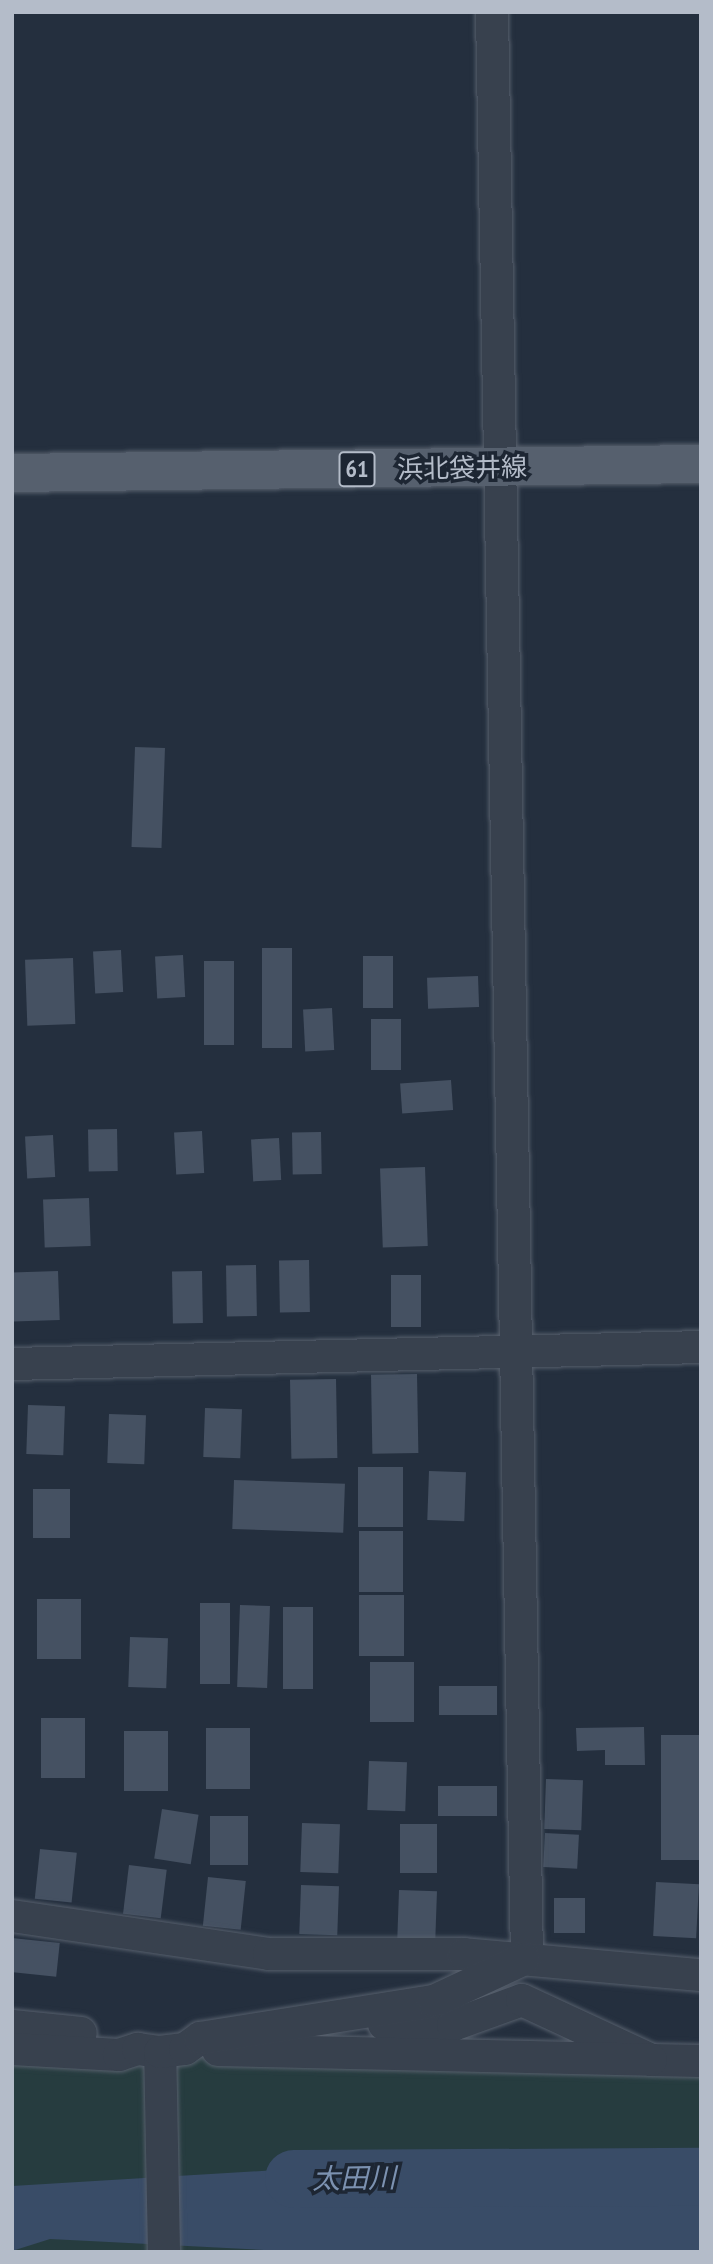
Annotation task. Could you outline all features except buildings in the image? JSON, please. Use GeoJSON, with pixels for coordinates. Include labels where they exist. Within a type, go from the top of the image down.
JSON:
{"type":"FeatureCollection","features":[{"type":"Feature","properties":{"kind":"main road","name":"浜北袋井線"},"geometry":{"type":"LineString","coordinates":[[12,472],[701,464]]}},
{"type":"Feature","properties":{"kind":"street"},"geometry":{"type":"LineString","coordinates":[[492,12],[527,1958]]}},
{"type":"Feature","properties":{"kind":"street"},"geometry":{"type":"LineString","coordinates":[[12,1364],[701,1348]]}},
{"type":"Feature","properties":{"kind":"street"},"geometry":{"type":"LineString","coordinates":[[12,1916],[270,1954],[527,1958],[701,1975]]}},
{"type":"Feature","properties":{"kind":"street"},"geometry":{"type":"LineString","coordinates":[[12,2026],[124,2038],[162,2055],[200,2038],[434,2001],[527,1958]]}},
{"type":"Feature","properties":{"kind":"street"},"geometry":{"type":"LineString","coordinates":[[299,2023],[453,2025],[522,2000],[651,2060]]}},
{"type":"Feature","properties":{"kind":"street"},"geometry":{"type":"LineString","coordinates":[[12,2049],[119,2055],[701,2061]]}},
{"type":"Feature","properties":{"kind":"street"},"geometry":{"type":"LineString","coordinates":[[162,2055],[164,2252]]}},
{"type":"Feature","properties":{"kind":"green space"},"geometry":{"type":"Polygon","coordinates":[[[12,2044],[119,2055],[701,2061],[701,2252],[12,2252],[12,2044]]]}},
{"type":"Feature","properties":{"kind":"water"},"geometry":{"type":"Polygon","coordinates":[[[277,2170],[701,2200],[701,2252],[305,2252],[50,2239],[12,2251],[12,2186],[277,2170]]]}},
{"type":"Feature","properties":{"kind":"waterway","name":"太田川"},"geometry":{"type":"LineString","coordinates":[[294,2179],[701,2177]]}}]}
